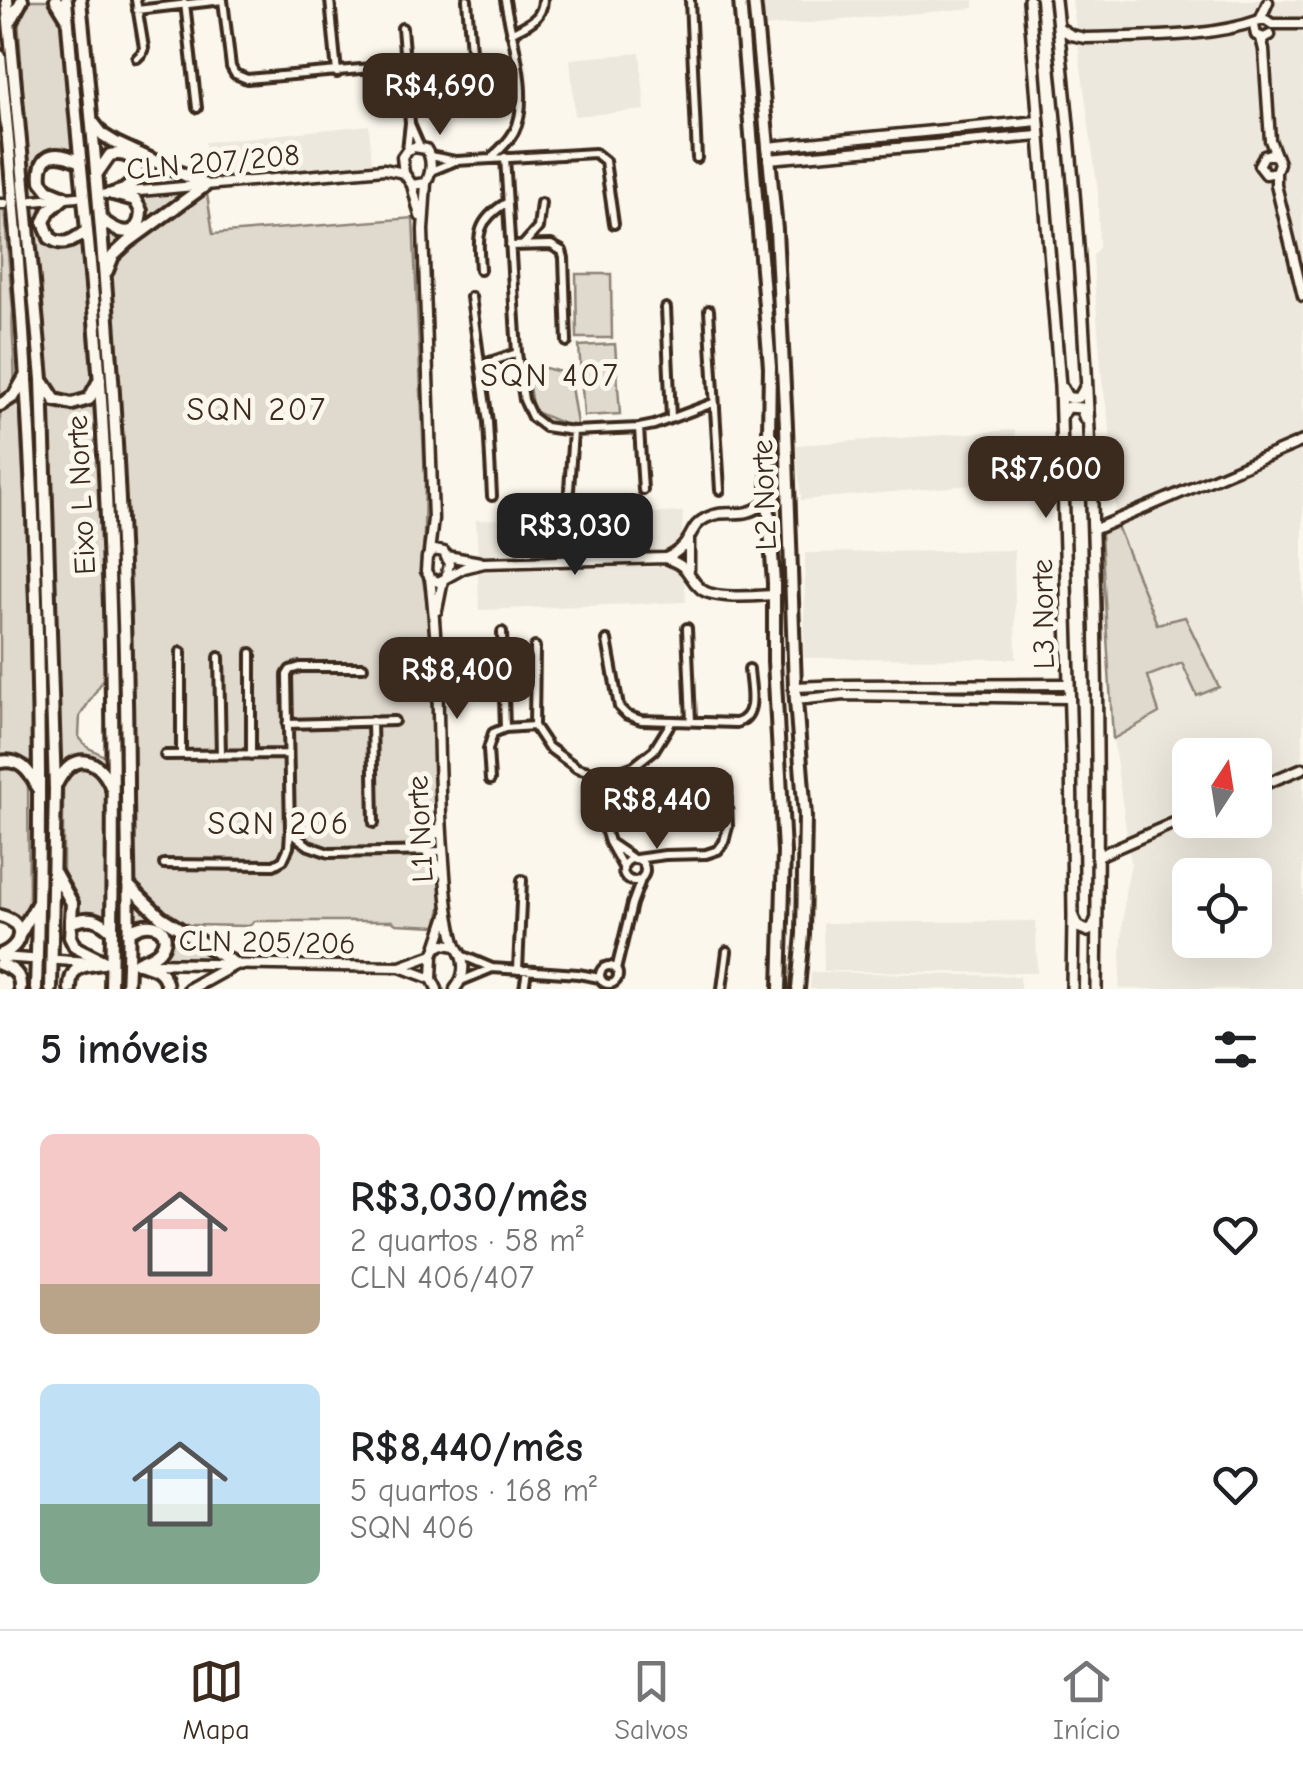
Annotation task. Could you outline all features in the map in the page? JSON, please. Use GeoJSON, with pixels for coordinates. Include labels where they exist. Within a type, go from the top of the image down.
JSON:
{"type":"FeatureCollection","features":[{"type":"Feature","properties":{"kind":"main road"},"geometry":{"type":"LineString","coordinates":[[7,0],[42,379],[55,788],[51,989]]}},
{"type":"Feature","properties":{"kind":"main road"},"geometry":{"type":"LineString","coordinates":[[10,27],[22,0]]}},
{"type":"Feature","properties":{"kind":"main road"},"geometry":{"type":"LineString","coordinates":[[56,0],[67,18]]}},
{"type":"Feature","properties":{"kind":"main road","name":"Eixo L Norte"},"geometry":{"type":"LineString","coordinates":[[66,0],[100,379],[110,574],[110,989]]}},
{"type":"Feature","properties":{"kind":"main road","name":"Eixo L Norte"},"geometry":{"type":"LineString","coordinates":[[80,0],[106,274],[124,592],[129,986]]}},
{"type":"Feature","properties":{"kind":"main road","name":"L2 Norte"},"geometry":{"type":"LineString","coordinates":[[740,0],[769,353],[768,501],[784,852],[780,989]]}},
{"type":"Feature","properties":{"kind":"main road","name":"L2 Norte"},"geometry":{"type":"LineString","coordinates":[[754,0],[776,230],[804,816],[803,934],[798,989]]}},
{"type":"Feature","properties":{"kind":"main road","name":"L3 Norte"},"geometry":{"type":"LineString","coordinates":[[1029,0],[1060,386],[1070,698],[1072,989]]}},
{"type":"Feature","properties":{"kind":"main road","name":"L3 Norte"},"geometry":{"type":"LineString","coordinates":[[1055,0],[1086,385],[1093,530],[1096,989]]}},
{"type":"Feature","properties":{"kind":"main road"},"geometry":{"type":"LineString","coordinates":[[0,60],[27,374],[38,649],[36,989]]}},
{"type":"Feature","properties":{"kind":"main road"},"geometry":{"type":"LineString","coordinates":[[92,120],[116,143],[206,185],[117,252],[106,274]]}},
{"type":"Feature","properties":{"kind":"main road"},"geometry":{"type":"LineString","coordinates":[[71,197],[48,190],[41,181],[43,164],[61,154],[80,162]]}},
{"type":"Feature","properties":{"kind":"main road"},"geometry":{"type":"LineString","coordinates":[[96,176],[110,155],[124,154],[133,159],[136,180],[124,190],[109,194]]}},
{"type":"Feature","properties":{"kind":"main road"},"geometry":{"type":"LineString","coordinates":[[100,218],[108,226],[125,232],[135,229],[140,221],[141,211],[134,200],[109,194]]}},
{"type":"Feature","properties":{"kind":"main road"},"geometry":{"type":"LineString","coordinates":[[71,197],[46,215],[47,233],[54,242],[63,243],[86,231]]}},
{"type":"Feature","properties":{"kind":"main road"},"geometry":{"type":"LineString","coordinates":[[0,405],[14,396],[27,374]]}},
{"type":"Feature","properties":{"kind":"main road"},"geometry":{"type":"LineString","coordinates":[[42,379],[55,400],[72,404],[89,399],[100,379]]}},
{"type":"Feature","properties":{"kind":"main road"},"geometry":{"type":"LineString","coordinates":[[1060,386],[1066,396],[1076,399],[1086,385]]}},
{"type":"Feature","properties":{"kind":"main road"},"geometry":{"type":"LineString","coordinates":[[1061,416],[1068,407],[1081,408],[1087,431]]}},
{"type":"Feature","properties":{"kind":"main road"},"geometry":{"type":"LineString","coordinates":[[768,473],[778,467],[788,471]]}},
{"type":"Feature","properties":{"kind":"main road"},"geometry":{"type":"LineString","coordinates":[[774,641],[786,649],[794,639]]}},
{"type":"Feature","properties":{"kind":"main road"},"geometry":{"type":"LineString","coordinates":[[0,762],[12,761],[25,767],[38,788]]}},
{"type":"Feature","properties":{"kind":"main road"},"geometry":{"type":"LineString","coordinates":[[55,788],[71,765],[85,762],[104,771],[112,789]]}},
{"type":"Feature","properties":{"kind":"main road"},"geometry":{"type":"LineString","coordinates":[[784,852],[796,859],[804,852]]}},
{"type":"Feature","properties":{"kind":"main road"},"geometry":{"type":"LineString","coordinates":[[783,876],[795,870],[804,876]]}},
{"type":"Feature","properties":{"kind":"main road"},"geometry":{"type":"LineString","coordinates":[[54,872],[72,904],[70,937],[75,947],[106,962]]}},
{"type":"Feature","properties":{"kind":"main road"},"geometry":{"type":"LineString","coordinates":[[128,884],[162,917],[235,964],[190,989]]}},
{"type":"Feature","properties":{"kind":"main road"},"geometry":{"type":"LineString","coordinates":[[20,989],[18,975],[0,959],[11,950],[39,898]]}},
{"type":"Feature","properties":{"kind":"main road"},"geometry":{"type":"LineString","coordinates":[[0,916],[16,924],[20,934]]}},
{"type":"Feature","properties":{"kind":"main road"},"geometry":{"type":"LineString","coordinates":[[1074,916],[1078,927],[1084,930],[1093,928],[1097,919]]}},
{"type":"Feature","properties":{"kind":"main road"},"geometry":{"type":"LineString","coordinates":[[72,922],[96,918],[112,930]]}},
{"type":"Feature","properties":{"kind":"main road"},"geometry":{"type":"LineString","coordinates":[[128,933],[148,923],[164,936],[159,951],[135,962]]}},
{"type":"Feature","properties":{"kind":"main road"},"geometry":{"type":"LineString","coordinates":[[70,989],[74,971],[106,962]]}},
{"type":"Feature","properties":{"kind":"main road"},"geometry":{"type":"LineString","coordinates":[[135,962],[162,973],[167,989]]}},
{"type":"Feature","properties":{"kind":"street"},"geometry":{"type":"LineString","coordinates":[[136,0],[144,50],[137,58]]}},
{"type":"Feature","properties":{"kind":"street"},"geometry":{"type":"LineString","coordinates":[[138,10],[223,0],[231,68],[247,79],[406,65]]}},
{"type":"Feature","properties":{"kind":"street"},"geometry":{"type":"LineString","coordinates":[[330,0],[338,72]]}},
{"type":"Feature","properties":{"kind":"street"},"geometry":{"type":"LineString","coordinates":[[467,0],[474,72],[499,86],[521,92]]}},
{"type":"Feature","properties":{"kind":"street"},"geometry":{"type":"LineString","coordinates":[[492,157],[508,142],[520,117],[521,92],[505,0]]}},
{"type":"Feature","properties":{"kind":"street"},"geometry":{"type":"LineString","coordinates":[[511,33],[539,16],[543,0]]}},
{"type":"Feature","properties":{"kind":"street"},"geometry":{"type":"LineString","coordinates":[[690,0],[697,158]]}},
{"type":"Feature","properties":{"kind":"street"},"geometry":{"type":"LineString","coordinates":[[1268,1],[1264,50],[1271,155],[1280,164],[1271,173]]}},
{"type":"Feature","properties":{"kind":"street"},"geometry":{"type":"LineString","coordinates":[[184,3],[197,108]]}},
{"type":"Feature","properties":{"kind":"street"},"geometry":{"type":"LineString","coordinates":[[1062,53],[1080,38],[1300,24]]}},
{"type":"Feature","properties":{"kind":"street"},"geometry":{"type":"LineString","coordinates":[[402,28],[410,123],[404,174],[412,184],[422,230]]}},
{"type":"Feature","properties":{"kind":"street"},"geometry":{"type":"LineString","coordinates":[[1058,28],[1080,38]]}},
{"type":"Feature","properties":{"kind":"street"},"geometry":{"type":"LineString","coordinates":[[768,153],[1038,121]]}},
{"type":"Feature","properties":{"kind":"street"},"geometry":{"type":"LineString","coordinates":[[410,123],[420,147]]}},
{"type":"Feature","properties":{"kind":"street"},"geometry":{"type":"LineString","coordinates":[[768,153],[1039,136]]}},
{"type":"Feature","properties":{"kind":"street"},"geometry":{"type":"LineString","coordinates":[[405,153],[420,147],[430,156],[422,230],[433,518],[439,553],[449,564],[444,579]]}},
{"type":"Feature","properties":{"kind":"street"},"geometry":{"type":"LineString","coordinates":[[431,171],[456,161],[590,152],[605,160],[614,224]]}},
{"type":"Feature","properties":{"kind":"street","name":"CLN 207/208"},"geometry":{"type":"LineString","coordinates":[[384,168],[405,153]]}},
{"type":"Feature","properties":{"kind":"street"},"geometry":{"type":"LineString","coordinates":[[1271,155],[1261,158],[1260,164],[1261,170],[1271,173]]}},
{"type":"Feature","properties":{"kind":"street"},"geometry":{"type":"LineString","coordinates":[[430,156],[456,161]]}},
{"type":"Feature","properties":{"kind":"street"},"geometry":{"type":"LineString","coordinates":[[505,157],[516,353],[529,413],[546,426],[574,432],[639,428],[713,404]]}},
{"type":"Feature","properties":{"kind":"street","name":"CLN 207/208"},"geometry":{"type":"LineString","coordinates":[[109,194],[384,168],[404,174]]}},
{"type":"Feature","properties":{"kind":"street"},"geometry":{"type":"LineString","coordinates":[[1271,173],[1303,296]]}},
{"type":"Feature","properties":{"kind":"street"},"geometry":{"type":"LineString","coordinates":[[412,184],[426,182]]}},
{"type":"Feature","properties":{"kind":"street"},"geometry":{"type":"LineString","coordinates":[[33,201],[71,197]]}},
{"type":"Feature","properties":{"kind":"street"},"geometry":{"type":"LineString","coordinates":[[480,270],[481,227],[493,211],[507,202]]}},
{"type":"Feature","properties":{"kind":"street"},"geometry":{"type":"LineString","coordinates":[[523,245],[538,228],[541,203]]}},
{"type":"Feature","properties":{"kind":"street"},"geometry":{"type":"LineString","coordinates":[[510,246],[560,248],[564,256],[567,342]]}},
{"type":"Feature","properties":{"kind":"street"},"geometry":{"type":"LineString","coordinates":[[471,296],[488,422],[492,496]]}},
{"type":"Feature","properties":{"kind":"street"},"geometry":{"type":"LineString","coordinates":[[666,308],[671,418]]}},
{"type":"Feature","properties":{"kind":"street"},"geometry":{"type":"LineString","coordinates":[[709,310],[720,490]]}},
{"type":"Feature","properties":{"kind":"street"},"geometry":{"type":"LineString","coordinates":[[480,365],[516,353]]}},
{"type":"Feature","properties":{"kind":"street"},"geometry":{"type":"LineString","coordinates":[[639,428],[643,490]]}},
{"type":"Feature","properties":{"kind":"street"},"geometry":{"type":"LineString","coordinates":[[569,490],[574,432]]}},
{"type":"Feature","properties":{"kind":"street"},"geometry":{"type":"LineString","coordinates":[[1093,530],[1303,441]]}},
{"type":"Feature","properties":{"kind":"street"},"geometry":{"type":"LineString","coordinates":[[665,558],[678,553],[704,518],[749,513],[768,501]]}},
{"type":"Feature","properties":{"kind":"street"},"geometry":{"type":"LineString","coordinates":[[689,540],[689,571]]}},
{"type":"Feature","properties":{"kind":"street"},"geometry":{"type":"LineString","coordinates":[[439,553],[484,563]]}},
{"type":"Feature","properties":{"kind":"street"},"geometry":{"type":"LineString","coordinates":[[439,553],[426,564],[430,578],[438,582],[464,568],[484,563],[665,558],[678,562],[698,586],[711,594],[774,594]]}},
{"type":"Feature","properties":{"kind":"street","name":"L1 Norte"},"geometry":{"type":"LineString","coordinates":[[430,578],[447,915],[464,966],[458,985]]}},
{"type":"Feature","properties":{"kind":"street","name":"L1 Norte"},"geometry":{"type":"LineString","coordinates":[[435,620],[444,579]]}},
{"type":"Feature","properties":{"kind":"street"},"geometry":{"type":"LineString","coordinates":[[687,628],[690,721]]}},
{"type":"Feature","properties":{"kind":"street"},"geometry":{"type":"LineString","coordinates":[[502,632],[505,728]]}},
{"type":"Feature","properties":{"kind":"street"},"geometry":{"type":"LineString","coordinates":[[607,640],[619,707],[641,720],[736,723],[748,719],[750,669]]}},
{"type":"Feature","properties":{"kind":"street"},"geometry":{"type":"LineString","coordinates":[[534,647],[534,726],[548,747],[587,772],[608,776],[627,770],[648,757],[672,721]]}},
{"type":"Feature","properties":{"kind":"street"},"geometry":{"type":"LineString","coordinates":[[181,652],[182,754]]}},
{"type":"Feature","properties":{"kind":"street"},"geometry":{"type":"LineString","coordinates":[[251,652],[252,755]]}},
{"type":"Feature","properties":{"kind":"street"},"geometry":{"type":"LineString","coordinates":[[219,657],[220,754]]}},
{"type":"Feature","properties":{"kind":"street"},"geometry":{"type":"LineString","coordinates":[[164,864],[274,866],[286,857],[290,832],[290,670],[363,668]]}},
{"type":"Feature","properties":{"kind":"street"},"geometry":{"type":"LineString","coordinates":[[795,687],[1069,684]]}},
{"type":"Feature","properties":{"kind":"street"},"geometry":{"type":"LineString","coordinates":[[796,700],[845,695],[1070,698]]}},
{"type":"Feature","properties":{"kind":"street"},"geometry":{"type":"LineString","coordinates":[[287,724],[394,720]]}},
{"type":"Feature","properties":{"kind":"street"},"geometry":{"type":"LineString","coordinates":[[372,721],[374,823]]}},
{"type":"Feature","properties":{"kind":"street"},"geometry":{"type":"LineString","coordinates":[[490,780],[488,742],[493,733],[534,726]]}},
{"type":"Feature","properties":{"kind":"street"},"geometry":{"type":"LineString","coordinates":[[165,755],[287,754]]}},
{"type":"Feature","properties":{"kind":"street"},"geometry":{"type":"LineString","coordinates":[[1272,781],[1303,768]]}},
{"type":"Feature","properties":{"kind":"street"},"geometry":{"type":"LineString","coordinates":[[608,776],[604,830],[629,879],[632,904]]}},
{"type":"Feature","properties":{"kind":"street"},"geometry":{"type":"LineString","coordinates":[[623,867],[629,860],[718,850],[728,826],[726,781]]}},
{"type":"Feature","properties":{"kind":"street"},"geometry":{"type":"LineString","coordinates":[[1098,856],[1172,824]]}},
{"type":"Feature","properties":{"kind":"street"},"geometry":{"type":"LineString","coordinates":[[424,850],[441,826]]}},
{"type":"Feature","properties":{"kind":"street"},"geometry":{"type":"LineString","coordinates":[[290,832],[309,846],[329,853],[443,850]]}},
{"type":"Feature","properties":{"kind":"street"},"geometry":{"type":"LineString","coordinates":[[603,980],[622,947],[644,865],[609,842]]}},
{"type":"Feature","properties":{"kind":"street"},"geometry":{"type":"LineString","coordinates":[[424,850],[445,876]]}},
{"type":"Feature","properties":{"kind":"street"},"geometry":{"type":"LineString","coordinates":[[629,879],[633,880],[665,855]]}},
{"type":"Feature","properties":{"kind":"street"},"geometry":{"type":"LineString","coordinates":[[518,970],[522,880]]}},
{"type":"Feature","properties":{"kind":"street","name":"L1 Norte"},"geometry":{"type":"LineString","coordinates":[[432,979],[435,952],[447,915]]}},
{"type":"Feature","properties":{"kind":"street","name":"CLN 205/206"},"geometry":{"type":"LineString","coordinates":[[400,967],[444,944],[459,951]]}},
{"type":"Feature","properties":{"kind":"street"},"geometry":{"type":"LineString","coordinates":[[459,951],[492,968],[578,974],[616,984],[613,968]]}},
{"type":"Feature","properties":{"kind":"street"},"geometry":{"type":"LineString","coordinates":[[722,989],[727,951]]}},
{"type":"Feature","properties":{"kind":"street"},"geometry":{"type":"LineString","coordinates":[[0,959],[30,959]]}},
{"type":"Feature","properties":{"kind":"street"},"geometry":{"type":"LineString","coordinates":[[58,960],[106,962]]}},
{"type":"Feature","properties":{"kind":"street","name":"CLN 205/206"},"geometry":{"type":"LineString","coordinates":[[135,962],[400,967],[432,979]]}},
{"type":"Feature","properties":{"kind":"street"},"geometry":{"type":"LineString","coordinates":[[458,985],[492,968]]}},
{"type":"Feature","properties":{"kind":"street"},"geometry":{"type":"LineString","coordinates":[[524,989],[528,970]]}},
{"type":"Feature","properties":{"kind":"street"},"geometry":{"type":"LineString","coordinates":[[432,979],[438,989]]}},
{"type":"Feature","properties":{"kind":"shaded area"},"geometry":{"type":"Polygon","coordinates":[[[29,0],[48,0],[60,17],[74,157],[66,152],[38,167],[53,195],[30,197],[18,17],[22,5],[29,0]]]}},
{"type":"Feature","properties":{"kind":"shaded area"},"geometry":{"type":"Polygon","coordinates":[[[70,0],[75,0],[92,170],[112,420],[121,664],[120,989],[115,989],[116,636],[70,0]]]}},
{"type":"Feature","properties":{"kind":"shaded area"},"geometry":{"type":"Polygon","coordinates":[[[763,0],[974,0],[974,8],[765,27],[763,0]]]}},
{"type":"Feature","properties":{"kind":"shaded area"},"geometry":{"type":"Polygon","coordinates":[[[1072,0],[1303,0],[1303,989],[1119,989],[1125,892],[1131,864],[1113,739],[1117,533],[1093,256],[1099,247],[1098,192],[1072,0]]]}},
{"type":"Feature","properties":{"kind":"shaded area"},"geometry":{"type":"Polygon","coordinates":[[[640,53],[645,110],[575,116],[570,59],[640,53]]]}},
{"type":"Feature","properties":{"kind":"shaded area"},"geometry":{"type":"Polygon","coordinates":[[[369,125],[372,165],[207,179],[205,142],[369,125]]]}},
{"type":"Feature","properties":{"kind":"shaded area"},"geometry":{"type":"Polygon","coordinates":[[[195,190],[109,260],[207,194],[213,234],[413,218],[425,480],[423,580],[431,629],[438,825],[424,846],[441,884],[437,926],[392,921],[255,921],[249,926],[190,925],[189,930],[166,917],[130,884],[128,631],[103,225],[108,229],[139,226],[133,195],[195,190]]]}},
{"type":"Feature","properties":{"kind":"shaded area"},"geometry":{"type":"Polygon","coordinates":[[[54,203],[47,208],[52,242],[81,236],[92,384],[76,400],[59,399],[49,388],[44,321],[39,308],[31,205],[54,203]]]}},
{"type":"Feature","properties":{"kind":"shaded area"},"geometry":{"type":"Polygon","coordinates":[[[0,208],[4,208],[15,374],[12,390],[0,400],[0,208]]]}},
{"type":"Feature","properties":{"kind":"shaded area"},"geometry":{"type":"Polygon","coordinates":[[[576,274],[611,274],[612,338],[577,338],[576,274]]]}},
{"type":"Feature","properties":{"kind":"shaded area"},"geometry":{"type":"Polygon","coordinates":[[[615,344],[620,414],[584,416],[579,346],[615,344]]]}},
{"type":"Feature","properties":{"kind":"shaded area"},"geometry":{"type":"Polygon","coordinates":[[[537,366],[569,374],[578,430],[533,411],[529,387],[537,366]]]}},
{"type":"Feature","properties":{"kind":"shaded area"},"geometry":{"type":"Polygon","coordinates":[[[19,394],[33,769],[18,757],[0,756],[0,408],[19,394]]]}},
{"type":"Feature","properties":{"kind":"shaded area"},"geometry":{"type":"Polygon","coordinates":[[[96,395],[107,674],[80,716],[79,737],[87,747],[108,758],[109,769],[96,760],[83,758],[70,761],[59,771],[45,396],[57,406],[70,409],[84,405],[96,395]]]}},
{"type":"Feature","properties":{"kind":"shaded area"},"geometry":{"type":"Polygon","coordinates":[[[1015,430],[1018,481],[801,500],[796,445],[1015,430]]]}},
{"type":"Feature","properties":{"kind":"shaded area"},"geometry":{"type":"Polygon","coordinates":[[[683,512],[681,548],[669,553],[478,560],[476,520],[683,512]]]}},
{"type":"Feature","properties":{"kind":"shaded area"},"geometry":{"type":"Polygon","coordinates":[[[1117,526],[1157,624],[1185,617],[1219,687],[1197,696],[1182,663],[1148,676],[1159,713],[1113,739],[1101,534],[1117,526]]]}},
{"type":"Feature","properties":{"kind":"shaded area"},"geometry":{"type":"Polygon","coordinates":[[[1014,550],[1016,659],[804,658],[805,553],[1014,550]]]}},
{"type":"Feature","properties":{"kind":"shaded area"},"geometry":{"type":"Polygon","coordinates":[[[672,566],[684,571],[686,602],[479,610],[478,572],[672,566]]]}},
{"type":"Feature","properties":{"kind":"shaded area"},"geometry":{"type":"Polygon","coordinates":[[[0,764],[22,769],[28,780],[29,906],[21,928],[0,912],[0,764]]]}},
{"type":"Feature","properties":{"kind":"shaded area"},"geometry":{"type":"Polygon","coordinates":[[[92,766],[106,781],[106,920],[89,913],[76,918],[75,901],[63,880],[63,783],[73,767],[92,766]]]}},
{"type":"Feature","properties":{"kind":"shaded area"},"geometry":{"type":"Polygon","coordinates":[[[130,890],[158,920],[223,958],[161,957],[169,945],[162,924],[151,920],[130,928],[130,890]]]}},
{"type":"Feature","properties":{"kind":"shaded area"},"geometry":{"type":"Polygon","coordinates":[[[1036,921],[1037,973],[824,971],[823,923],[1036,921]]]}},
{"type":"Feature","properties":{"kind":"shaded area"},"geometry":{"type":"Polygon","coordinates":[[[811,972],[1020,976],[1020,989],[810,989],[811,972]]]}},
{"type":"Feature","properties":{"kind":"district","name":"SQN 407"},"geometry":{"type":"Point","coordinates":[550,375]}},
{"type":"Feature","properties":{"kind":"district","name":"SQN 207"},"geometry":{"type":"Point","coordinates":[257,409]}},
{"type":"Feature","properties":{"kind":"district","name":"SQN 206"},"geometry":{"type":"Point","coordinates":[279,823]}}]}
